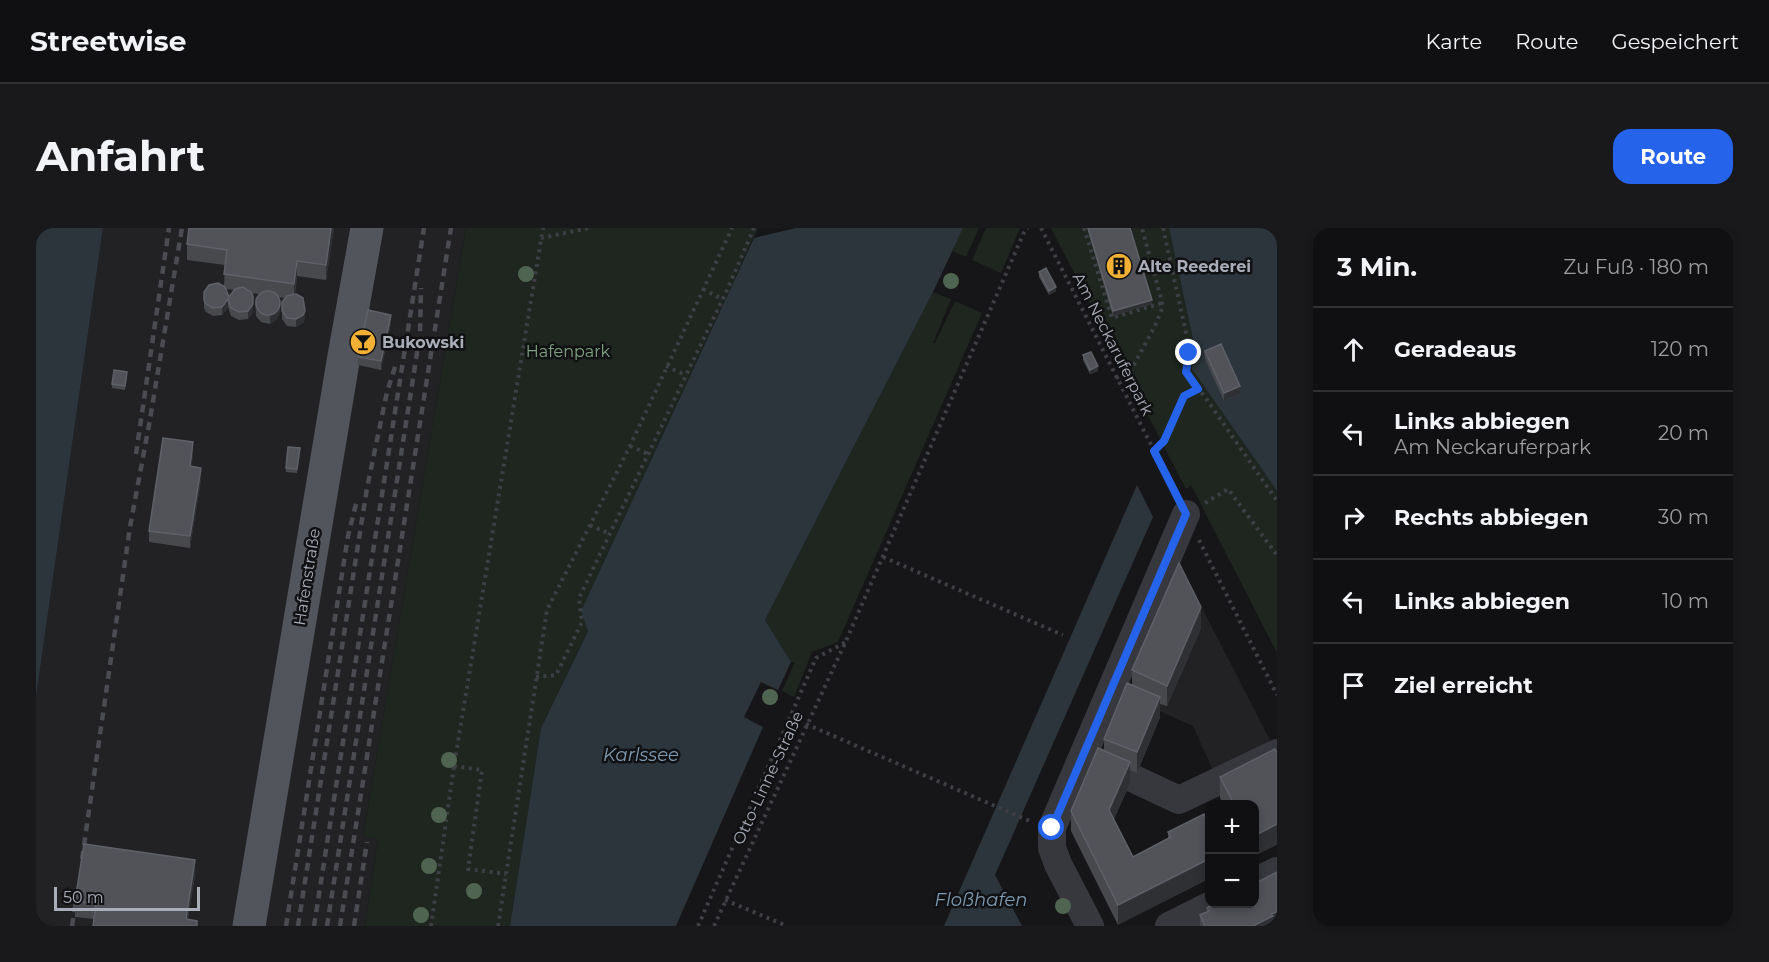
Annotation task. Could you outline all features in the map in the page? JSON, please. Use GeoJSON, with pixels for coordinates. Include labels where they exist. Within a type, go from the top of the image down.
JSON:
{"type":"FeatureCollection","features":[{"type":"Feature","properties":{"kind":"main road","name":"Hafenstraße"},"geometry":{"type":"LineString","coordinates":[[249,926],[367,228]]}},
{"type":"Feature","properties":{"kind":"street"},"geometry":{"type":"LineString","coordinates":[[1089,926],[1058,864],[1052,848],[1052,828],[1186,514]]}},
{"type":"Feature","properties":{"kind":"street"},"geometry":{"type":"LineString","coordinates":[[1084,755],[1179,800],[1277,753]]}},
{"type":"Feature","properties":{"kind":"street"},"geometry":{"type":"LineString","coordinates":[[1259,880],[1277,871]]}},
{"type":"Feature","properties":{"kind":"street"},"geometry":{"type":"LineString","coordinates":[[1169,926],[1205,907]]}},
{"type":"Feature","properties":{"kind":"path"},"geometry":{"type":"LineString","coordinates":[[431,926],[454,766],[543,228]]}},
{"type":"Feature","properties":{"kind":"path"},"geometry":{"type":"LineString","coordinates":[[541,238],[589,228]]}},
{"type":"Feature","properties":{"kind":"path"},"geometry":{"type":"LineString","coordinates":[[498,926],[547,610],[630,446],[732,228]]}},
{"type":"Feature","properties":{"kind":"path"},"geometry":{"type":"LineString","coordinates":[[536,677],[556,675],[582,622],[579,598],[727,290],[754,228]]}},
{"type":"Feature","properties":{"kind":"path","name":"Otto-Linne-Straße"},"geometry":{"type":"LineString","coordinates":[[714,926],[846,641],[1002,277],[1028,228]]}},
{"type":"Feature","properties":{"kind":"path","name":"Am Neckaruferpark"},"geometry":{"type":"LineString","coordinates":[[1041,228],[1277,695]]}},
{"type":"Feature","properties":{"kind":"path"},"geometry":{"type":"LineString","coordinates":[[1084,228],[1112,318],[1162,303]]}},
{"type":"Feature","properties":{"kind":"path"},"geometry":{"type":"LineString","coordinates":[[1116,378],[1131,370],[1155,326],[1162,303],[1142,228]]}},
{"type":"Feature","properties":{"kind":"path"},"geometry":{"type":"LineString","coordinates":[[1163,228],[1188,342],[1186,372],[1277,501]]}},
{"type":"Feature","properties":{"kind":"path"},"geometry":{"type":"LineString","coordinates":[[703,290],[722,299]]}},
{"type":"Feature","properties":{"kind":"path"},"geometry":{"type":"LineString","coordinates":[[1189,353],[1211,352],[1213,355]]}},
{"type":"Feature","properties":{"kind":"path"},"geometry":{"type":"LineString","coordinates":[[666,366],[685,375]]}},
{"type":"Feature","properties":{"kind":"path"},"geometry":{"type":"LineString","coordinates":[[1154,451],[1164,441],[1184,396],[1198,389]]}},
{"type":"Feature","properties":{"kind":"path"},"geometry":{"type":"LineString","coordinates":[[630,446],[648,454]]}},
{"type":"Feature","properties":{"kind":"path"},"geometry":{"type":"LineString","coordinates":[[1186,514],[1228,489],[1277,555]]}},
{"type":"Feature","properties":{"kind":"path"},"geometry":{"type":"LineString","coordinates":[[590,525],[610,534]]}},
{"type":"Feature","properties":{"kind":"path"},"geometry":{"type":"LineString","coordinates":[[883,557],[1063,635]]}},
{"type":"Feature","properties":{"kind":"path"},"geometry":{"type":"LineString","coordinates":[[698,926],[816,658],[846,641]]}},
{"type":"Feature","properties":{"kind":"path"},"geometry":{"type":"LineString","coordinates":[[806,724],[1024,819]]}},
{"type":"Feature","properties":{"kind":"path"},"geometry":{"type":"LineString","coordinates":[[454,766],[482,770],[468,869],[506,874]]}},
{"type":"Feature","properties":{"kind":"path"},"geometry":{"type":"LineString","coordinates":[[725,900],[787,926]]}},
{"type":"Feature","properties":{"kind":"shaded area"},"geometry":{"type":"Polygon","coordinates":[[[103,228],[466,228],[363,837],[378,838],[365,926],[36,926],[36,697],[103,228]]]}},
{"type":"Feature","properties":{"kind":"shaded area"},"geometry":{"type":"Polygon","coordinates":[[[1184,573],[1273,746],[1215,775],[1193,726],[1128,697],[1184,573]]]}},
{"type":"Feature","properties":{"kind":"green space","name":"Hafenpark"},"geometry":{"type":"Polygon","coordinates":[[[466,228],[758,228],[581,611],[588,630],[541,728],[510,926],[365,926],[378,839],[363,837],[466,228]]]}},
{"type":"Feature","properties":{"kind":"green space"},"geometry":{"type":"Polygon","coordinates":[[[963,228],[979,228],[966,257],[952,251],[963,228]]]}},
{"type":"Feature","properties":{"kind":"green space"},"geometry":{"type":"Polygon","coordinates":[[[986,228],[1020,228],[1001,273],[972,260],[986,228]]]}},
{"type":"Feature","properties":{"kind":"green space"},"geometry":{"type":"Polygon","coordinates":[[[1051,228],[1169,228],[1195,349],[1192,369],[1277,491],[1277,653],[1191,485],[1186,489],[1051,228]]]}},
{"type":"Feature","properties":{"kind":"green space"},"geometry":{"type":"Polygon","coordinates":[[[933,292],[951,299],[933,343],[955,301],[982,313],[838,642],[812,652],[794,697],[782,691],[795,662],[791,662],[765,620],[933,292]]]}},
{"type":"Feature","properties":{"kind":"water"},"geometry":{"type":"Polygon","coordinates":[[[36,228],[103,228],[36,697],[36,228]]]}},
{"type":"Feature","properties":{"kind":"water","name":"Karlssee"},"geometry":{"type":"Polygon","coordinates":[[[796,228],[963,228],[933,292],[765,620],[791,662],[778,690],[761,682],[744,717],[763,727],[676,926],[510,926],[541,728],[588,631],[581,611],[754,238],[796,228]]]}},
{"type":"Feature","properties":{"kind":"water"},"geometry":{"type":"Polygon","coordinates":[[[1169,228],[1277,228],[1277,491],[1192,369],[1195,349],[1169,228]]]}},
{"type":"Feature","properties":{"kind":"water","name":"Floßhafen"},"geometry":{"type":"Polygon","coordinates":[[[1137,485],[1153,517],[995,875],[1022,926],[944,926],[1137,485]]]}},
{"type":"Feature","properties":{"kind":"building"},"geometry":{"type":"Polygon","coordinates":[[[189,228],[331,228],[326,265],[297,261],[294,284],[224,274],[227,250],[187,244],[189,228]]]}},
{"type":"Feature","properties":{"kind":"building","name":"Alte Reederei"},"geometry":{"type":"Polygon","coordinates":[[[1088,228],[1130,228],[1152,300],[1113,311],[1088,228]]]}},
{"type":"Feature","properties":{"kind":"building"},"geometry":{"type":"Polygon","coordinates":[[[1046,268],[1056,287],[1049,291],[1039,272],[1046,268]]]}},
{"type":"Feature","properties":{"kind":"building"},"geometry":{"type":"Polygon","coordinates":[[[218,283],[225,287],[229,297],[235,289],[243,287],[251,292],[253,304],[248,311],[239,312],[231,308],[228,299],[222,307],[213,308],[206,304],[204,292],[209,285],[218,283]]]}},
{"type":"Feature","properties":{"kind":"building"},"geometry":{"type":"Polygon","coordinates":[[[268,291],[277,294],[280,303],[277,312],[268,315],[259,312],[256,303],[259,294],[268,291]]]}},
{"type":"Feature","properties":{"kind":"building"},"geometry":{"type":"Polygon","coordinates":[[[296,294],[303,298],[305,311],[296,319],[287,318],[282,311],[282,302],[287,296],[296,294]]]}},
{"type":"Feature","properties":{"kind":"building"},"geometry":{"type":"Polygon","coordinates":[[[368,310],[391,315],[381,361],[358,357],[368,310]]]}},
{"type":"Feature","properties":{"kind":"building"},"geometry":{"type":"Polygon","coordinates":[[[1221,344],[1240,386],[1224,393],[1205,351],[1221,344]]]}},
{"type":"Feature","properties":{"kind":"building"},"geometry":{"type":"Polygon","coordinates":[[[1091,352],[1098,366],[1090,370],[1083,355],[1091,352]]]}},
{"type":"Feature","properties":{"kind":"building"},"geometry":{"type":"Polygon","coordinates":[[[114,370],[127,372],[125,386],[112,384],[114,370]]]}},
{"type":"Feature","properties":{"kind":"building"},"geometry":{"type":"Polygon","coordinates":[[[163,438],[193,442],[190,466],[201,468],[190,536],[149,531],[163,438]]]}},
{"type":"Feature","properties":{"kind":"building"},"geometry":{"type":"Polygon","coordinates":[[[288,447],[300,448],[297,469],[286,468],[288,447]]]}},
{"type":"Feature","properties":{"kind":"building"},"geometry":{"type":"Polygon","coordinates":[[[1179,563],[1201,607],[1167,686],[1132,670],[1179,563]]]}},
{"type":"Feature","properties":{"kind":"building"},"geometry":{"type":"Polygon","coordinates":[[[1127,683],[1160,697],[1137,752],[1104,739],[1127,683]]]}},
{"type":"Feature","properties":{"kind":"building"},"geometry":{"type":"Polygon","coordinates":[[[1098,748],[1130,762],[1109,810],[1133,857],[1171,837],[1168,832],[1204,814],[1205,861],[1118,905],[1071,811],[1098,748]]]}},
{"type":"Feature","properties":{"kind":"building"},"geometry":{"type":"Polygon","coordinates":[[[1275,749],[1277,753],[1277,824],[1259,833],[1259,800],[1232,800],[1220,777],[1275,749]]]}},
{"type":"Feature","properties":{"kind":"building"},"geometry":{"type":"Polygon","coordinates":[[[84,844],[195,860],[186,919],[197,921],[197,926],[93,926],[96,904],[75,901],[84,844]]]}},
{"type":"Feature","properties":{"kind":"building"},"geometry":{"type":"Polygon","coordinates":[[[1277,872],[1277,912],[1271,914],[1273,916],[1253,926],[1205,926],[1200,915],[1209,911],[1207,908],[1259,908],[1259,881],[1277,872]]]}},
{"type":"Feature","properties":{"kind":"railway"},"geometry":{"type":"LineString","coordinates":[[136,454],[169,228]]}},
{"type":"Feature","properties":{"kind":"railway"},"geometry":{"type":"LineString","coordinates":[[82,859],[130,527],[182,228]]}},
{"type":"Feature","properties":{"kind":"railway"},"geometry":{"type":"LineString","coordinates":[[314,926],[424,228]]}},
{"type":"Feature","properties":{"kind":"railway"},"geometry":{"type":"LineString","coordinates":[[340,926],[451,228]]}},
{"type":"Feature","properties":{"kind":"railway"},"geometry":{"type":"LineString","coordinates":[[327,926],[420,334],[421,288]]}},
{"type":"Feature","properties":{"kind":"railway"},"geometry":{"type":"LineString","coordinates":[[298,926],[367,488],[387,392],[397,361]]}},
{"type":"Feature","properties":{"kind":"railway"},"geometry":{"type":"LineString","coordinates":[[286,926],[348,536],[357,500]]}},
{"type":"Feature","properties":{"kind":"railway"},"geometry":{"type":"LineString","coordinates":[[354,926],[367,842]]}},
{"type":"Feature","properties":{"kind":"railway"},"geometry":{"type":"LineString","coordinates":[[72,926],[78,889]]}},
{"type":"Feature","properties":{"kind":"place","name":"Alte Reederei"},"geometry":{"type":"Point","coordinates":[1119,266]}},
{"type":"Feature","properties":{"kind":"place","name":"Bukowski"},"geometry":{"type":"Point","coordinates":[363,342]}},
{"type":"Feature","properties":{"kind":"route"},"geometry":{"type":"LineString","coordinates":[[1052,828],[1186,514],[1154,451],[1164,441],[1184,396],[1198,389],[1186,372],[1189,353]]}}]}
